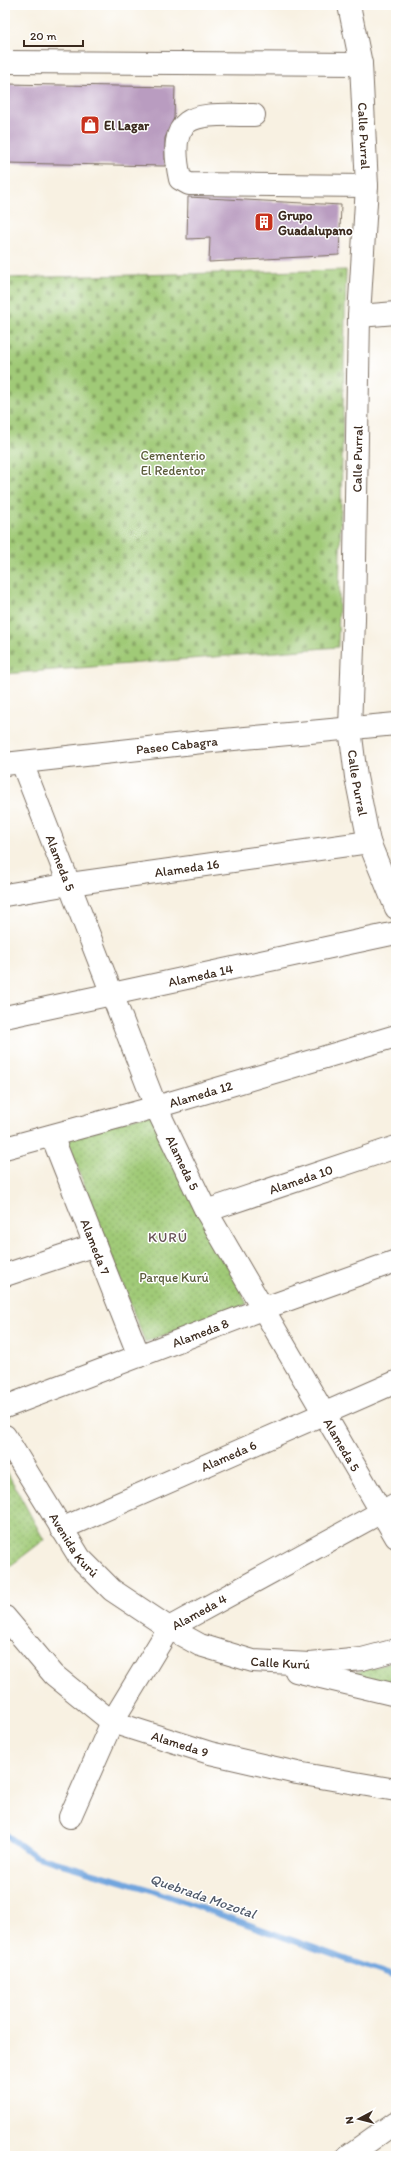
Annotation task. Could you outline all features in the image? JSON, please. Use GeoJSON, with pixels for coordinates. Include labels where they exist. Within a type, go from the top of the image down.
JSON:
{"type":"FeatureCollection","features":[{"type":"Feature","properties":{"kind":"street","name":"Calle Purral"},"geometry":{"type":"LineString","coordinates":[[348,5],[361,64],[367,186],[359,316],[354,620],[350,728],[356,777],[369,842],[396,908]]}},
{"type":"Feature","properties":{"kind":"street"},"geometry":{"type":"LineString","coordinates":[[5,62],[361,64]]}},
{"type":"Feature","properties":{"kind":"street"},"geometry":{"type":"LineString","coordinates":[[254,115],[201,116],[188,120],[179,130],[177,139],[176,154],[180,179],[189,184],[367,186]]}},
{"type":"Feature","properties":{"kind":"street"},"geometry":{"type":"LineString","coordinates":[[359,316],[396,313]]}},
{"type":"Feature","properties":{"kind":"street","name":"Paseo Cabagra"},"geometry":{"type":"LineString","coordinates":[[14,763],[396,724]]}},
{"type":"Feature","properties":{"kind":"street","name":"Alameda 5"},"geometry":{"type":"LineString","coordinates":[[14,763],[70,884],[156,1107],[206,1211],[324,1413],[389,1508],[396,1537]]}},
{"type":"Feature","properties":{"kind":"street","name":"Alameda 16"},"geometry":{"type":"LineString","coordinates":[[5,895],[70,884],[369,842]]}},
{"type":"Feature","properties":{"kind":"street","name":"Alameda 14"},"geometry":{"type":"LineString","coordinates":[[5,1018],[112,993],[396,933]]}},
{"type":"Feature","properties":{"kind":"street","name":"Alameda 12"},"geometry":{"type":"LineString","coordinates":[[5,1148],[156,1107],[396,1036]]}},
{"type":"Feature","properties":{"kind":"street","name":"Alameda 7"},"geometry":{"type":"LineString","coordinates":[[52,1136],[139,1356]]}},
{"type":"Feature","properties":{"kind":"street","name":"Alameda 10"},"geometry":{"type":"LineString","coordinates":[[206,1211],[396,1146]]}},
{"type":"Feature","properties":{"kind":"street"},"geometry":{"type":"LineString","coordinates":[[5,1275],[95,1245]]}},
{"type":"Feature","properties":{"kind":"street","name":"Alameda 8"},"geometry":{"type":"LineString","coordinates":[[5,1407],[262,1309],[396,1261]]}},
{"type":"Feature","properties":{"kind":"street","name":"Alameda 6"},"geometry":{"type":"LineString","coordinates":[[61,1529],[396,1382]]}},
{"type":"Feature","properties":{"kind":"street","name":"Avenida Kurú"},"geometry":{"type":"LineString","coordinates":[[5,1436],[80,1558],[112,1590],[169,1628]]}},
{"type":"Feature","properties":{"kind":"street","name":"Alameda 4"},"geometry":{"type":"LineString","coordinates":[[70,1817],[112,1722],[169,1628],[389,1508]]}},
{"type":"Feature","properties":{"kind":"street","name":"Alameda 9"},"geometry":{"type":"LineString","coordinates":[[5,1617],[54,1675],[112,1722],[210,1753],[298,1773],[396,1790]]}},
{"type":"Feature","properties":{"kind":"street","name":"Calle Kurú"},"geometry":{"type":"LineString","coordinates":[[169,1628],[200,1645],[253,1661],[310,1664],[362,1658],[396,1650]]}},
{"type":"Feature","properties":{"kind":"street"},"geometry":{"type":"LineString","coordinates":[[253,1661],[396,1695]]}},
{"type":"Feature","properties":{"kind":"street"},"geometry":{"type":"LineString","coordinates":[[348,2156],[396,2122]]}},
{"type":"Feature","properties":{"kind":"green space","name":"Cementerio El Redentor"},"geometry":{"type":"Polygon","coordinates":[[[346,270],[338,647],[5,674],[5,278],[346,270]]]}},
{"type":"Feature","properties":{"kind":"green space","name":"Parque Kurú"},"geometry":{"type":"Polygon","coordinates":[[[154,1113],[247,1304],[145,1342],[66,1138],[154,1113]]]}},
{"type":"Feature","properties":{"kind":"green space"},"geometry":{"type":"Polygon","coordinates":[[[5,1468],[44,1540],[5,1570],[5,1468]]]}},
{"type":"Feature","properties":{"kind":"green space"},"geometry":{"type":"Polygon","coordinates":[[[396,1661],[396,1688],[333,1675],[358,1672],[396,1661]]]}},
{"type":"Feature","properties":{"kind":"building","name":"El Lagar"},"geometry":{"type":"Polygon","coordinates":[[[5,84],[175,87],[174,118],[165,138],[165,166],[5,163],[5,84]]]}},
{"type":"Feature","properties":{"kind":"building","name":"Grupo Guadalupano"},"geometry":{"type":"Polygon","coordinates":[[[188,197],[341,205],[339,255],[209,262],[210,238],[187,239],[188,197]]]}},
{"type":"Feature","properties":{"kind":"waterway","name":"Quebrada Mozotal"},"geometry":{"type":"LineString","coordinates":[[5,1834],[35,1856],[148,1889],[396,1977]]}},
{"type":"Feature","properties":{"kind":"place","name":"El Lagar"},"geometry":{"type":"Point","coordinates":[90,125]}},
{"type":"Feature","properties":{"kind":"place","name":"Grupo Guadalupano"},"geometry":{"type":"Point","coordinates":[264,222]}},
{"type":"Feature","properties":{"kind":"district","name":"KURÚ"},"geometry":{"type":"Point","coordinates":[168,1237]}}]}
